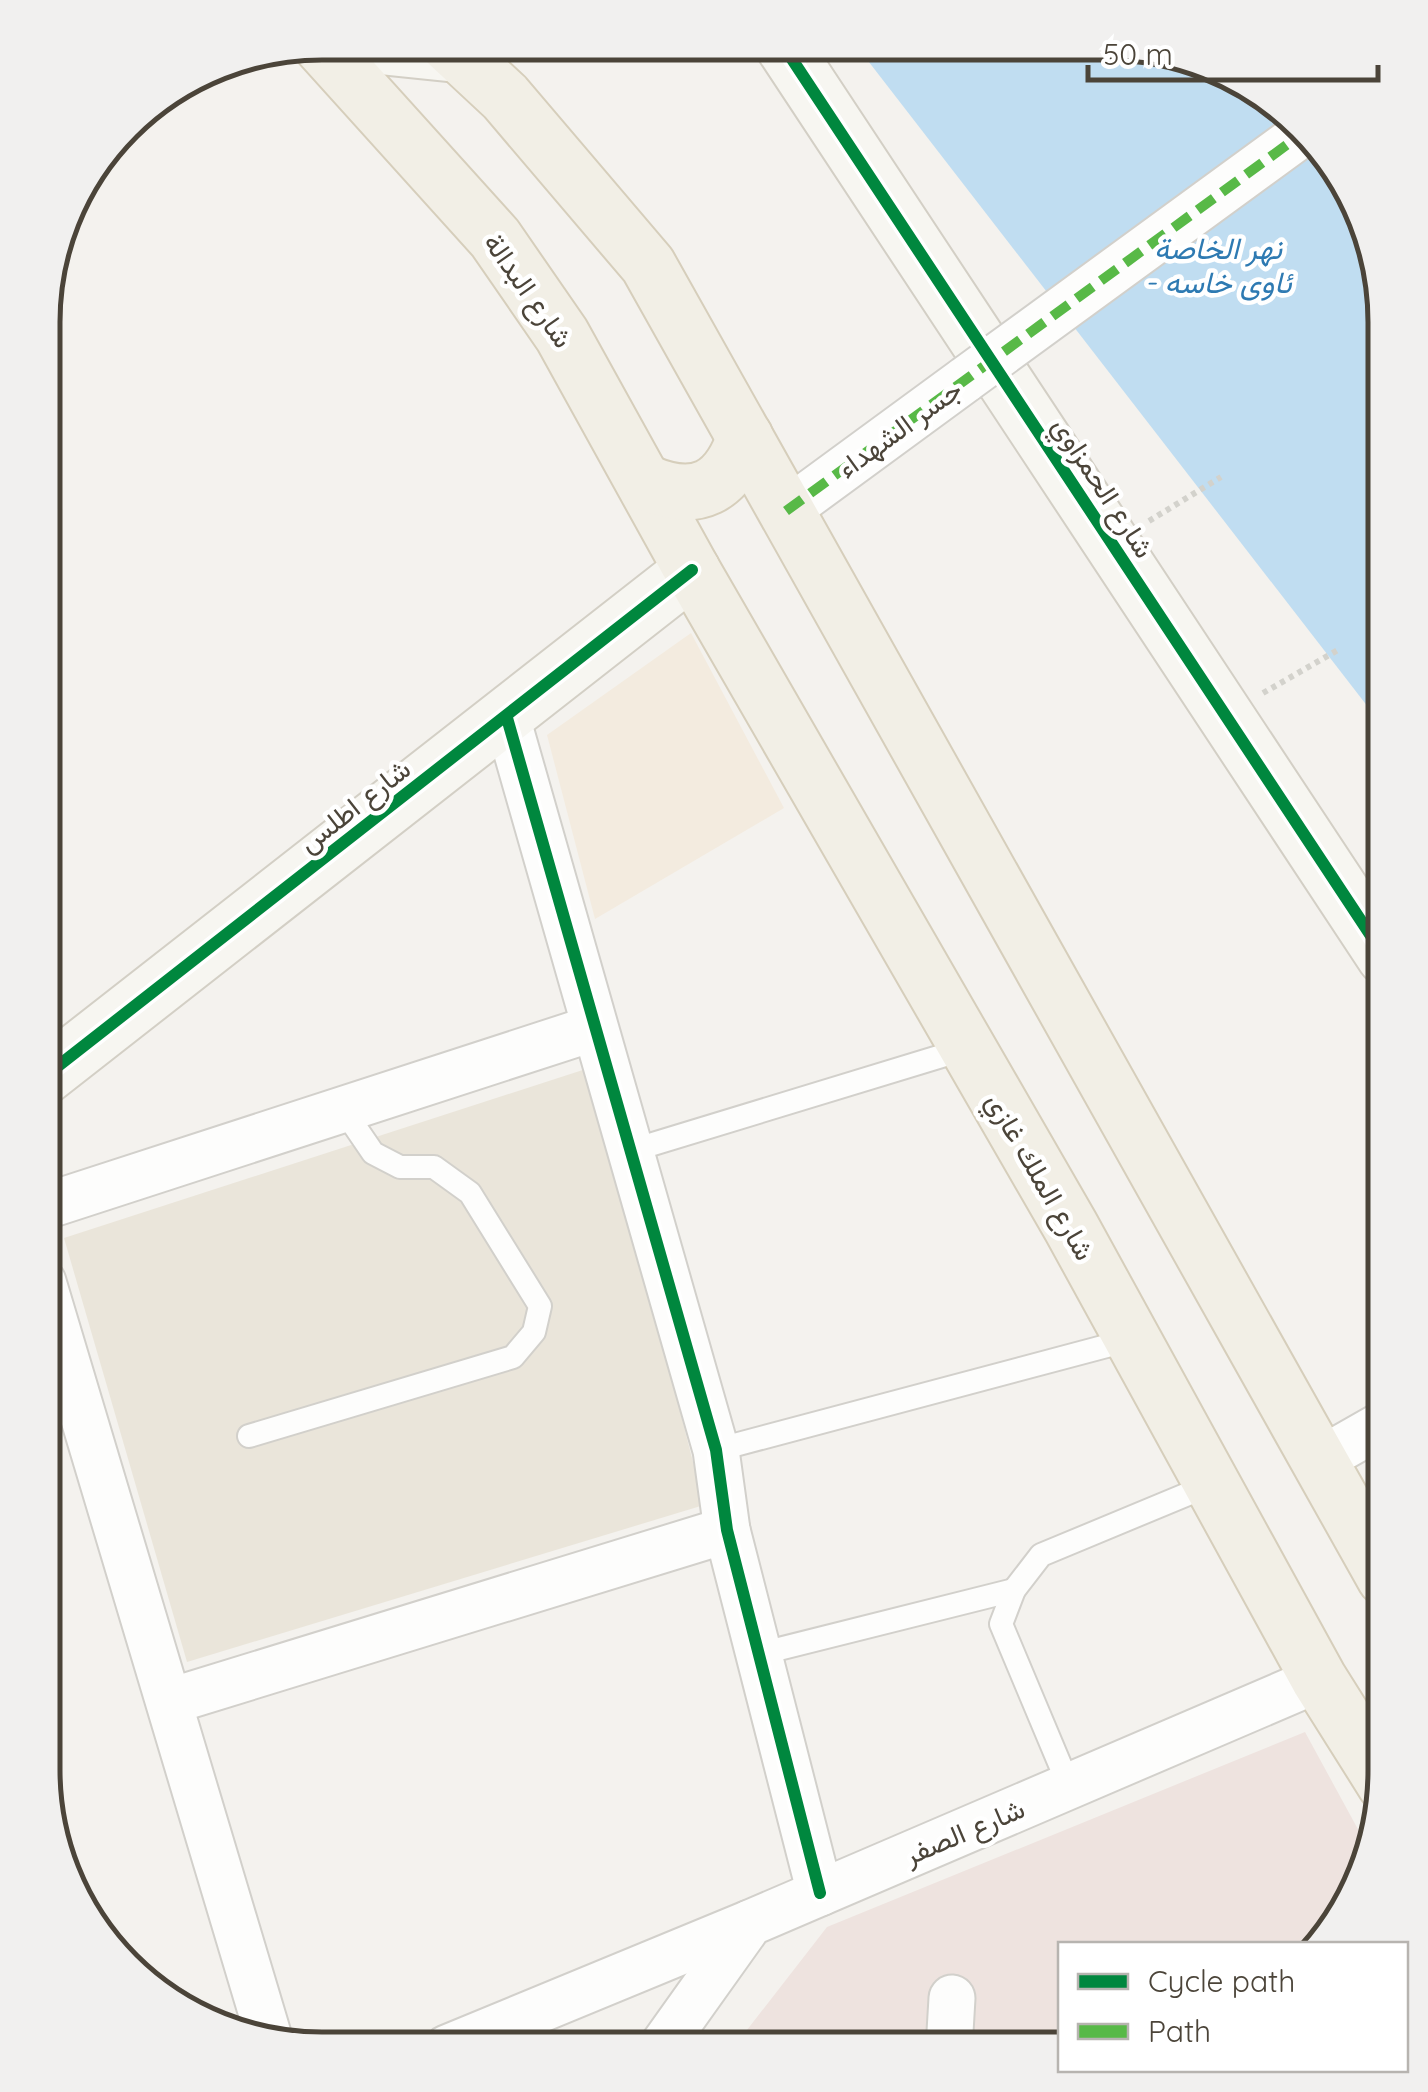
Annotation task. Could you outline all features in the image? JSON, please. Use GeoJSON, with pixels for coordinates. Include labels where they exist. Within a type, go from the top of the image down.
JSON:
{"type":"FeatureCollection","features":[{"type":"Feature","properties":{"kind":"main road","name":"شارع البدالة"},"geometry":{"type":"LineString","coordinates":[[334,60],[495,238],[562,335],[647,482],[692,570]]}},
{"type":"Feature","properties":{"kind":"main road"},"geometry":{"type":"LineString","coordinates":[[466,60],[505,98],[648,265],[1367,1546]]}},
{"type":"Feature","properties":{"kind":"main road"},"geometry":{"type":"LineString","coordinates":[[647,482],[670,493],[696,492],[720,482],[737,462],[745,437]]}},
{"type":"Feature","properties":{"kind":"main road","name":"شارع الملك غازي"},"geometry":{"type":"LineString","coordinates":[[692,570],[968,1048],[1319,1678],[1367,1755]]}},
{"type":"Feature","properties":{"kind":"street","name":"شارع الحمزاوي"},"geometry":{"type":"LineString","coordinates":[[801,60],[1368,930]]}},
{"type":"Feature","properties":{"kind":"street","name":"جسر الشهداء"},"geometry":{"type":"LineString","coordinates":[[786,510],[1294,140]]}},
{"type":"Feature","properties":{"kind":"street","name":"شارع اطلس"},"geometry":{"type":"LineString","coordinates":[[60,1064],[692,570]]}},
{"type":"Feature","properties":{"kind":"street"},"geometry":{"type":"LineString","coordinates":[[507,718],[716,1450],[728,1530],[820,1893]]}},
{"type":"Feature","properties":{"kind":"street"},"geometry":{"type":"LineString","coordinates":[[60,1202],[594,1028]]}},
{"type":"Feature","properties":{"kind":"street"},"geometry":{"type":"LineString","coordinates":[[60,1338],[265,2025]]}},
{"type":"Feature","properties":{"kind":"street"},"geometry":{"type":"LineString","coordinates":[[1320,1460],[1367,1433]]}},
{"type":"Feature","properties":{"kind":"street"},"geometry":{"type":"LineString","coordinates":[[171,1701],[728,1530]]}},
{"type":"Feature","properties":{"kind":"street","name":"شارع الصفر"},"geometry":{"type":"LineString","coordinates":[[486,2032],[1319,1678]]}},
{"type":"Feature","properties":{"kind":"street"},"geometry":{"type":"LineString","coordinates":[[672,2032],[750,1923]]}},
{"type":"Feature","properties":{"kind":"street"},"geometry":{"type":"LineString","coordinates":[[950,2032],[952,1998]]}},
{"type":"Feature","properties":{"kind":"lane"},"geometry":{"type":"LineString","coordinates":[[630,1152],[968,1048]]}},
{"type":"Feature","properties":{"kind":"lane"},"geometry":{"type":"LineString","coordinates":[[249,1436],[513,1357],[534,1332],[540,1306],[470,1193],[434,1168],[400,1167],[373,1153],[344,1110]]}},
{"type":"Feature","properties":{"kind":"lane"},"geometry":{"type":"LineString","coordinates":[[716,1450],[1133,1340]]}},
{"type":"Feature","properties":{"kind":"lane"},"geometry":{"type":"LineString","coordinates":[[1068,1786],[1001,1624],[1014,1590],[1041,1555],[1212,1484]]}},
{"type":"Feature","properties":{"kind":"lane"},"geometry":{"type":"LineString","coordinates":[[759,1654],[1014,1590]]}},
{"type":"Feature","properties":{"kind":"path"},"geometry":{"type":"LineString","coordinates":[[1247,702],[1338,650]]}},
{"type":"Feature","properties":{"kind":"shaded area"},"geometry":{"type":"Polygon","coordinates":[[[691,633],[784,808],[595,919],[547,735],[691,633]]]}},
{"type":"Feature","properties":{"kind":"shaded area"},"geometry":{"type":"Polygon","coordinates":[[[592,1067],[704,1505],[187,1662],[64,1238],[592,1067]]]}},
{"type":"Feature","properties":{"kind":"shaded area"},"geometry":{"type":"Polygon","coordinates":[[[1305,1732],[1360,1833],[1341,1886],[1304,1942],[1058,1942],[1058,2032],[745,2032],[827,1927],[1305,1732]]]}},
{"type":"Feature","properties":{"kind":"water","name":"نهر الخاصة - ئاوی خاسە"},"geometry":{"type":"Polygon","coordinates":[[[867,60],[1106,60],[1174,69],[1207,80],[1266,114],[1314,162],[1341,206],[1359,254],[1366,287],[1368,707],[867,60]]]}},
{"type":"Feature","properties":{"kind":"marked path"},"geometry":{"type":"LineString","coordinates":[[786,511],[1294,140]]}},
{"type":"Feature","properties":{"kind":"cycle path"},"geometry":{"type":"LineString","coordinates":[[793,60],[1368,931]]}},
{"type":"Feature","properties":{"kind":"cycle path"},"geometry":{"type":"LineString","coordinates":[[60,1064],[692,570]]}},
{"type":"Feature","properties":{"kind":"cycle path"},"geometry":{"type":"LineString","coordinates":[[507,718],[716,1450],[727,1530],[820,1893]]}}]}
